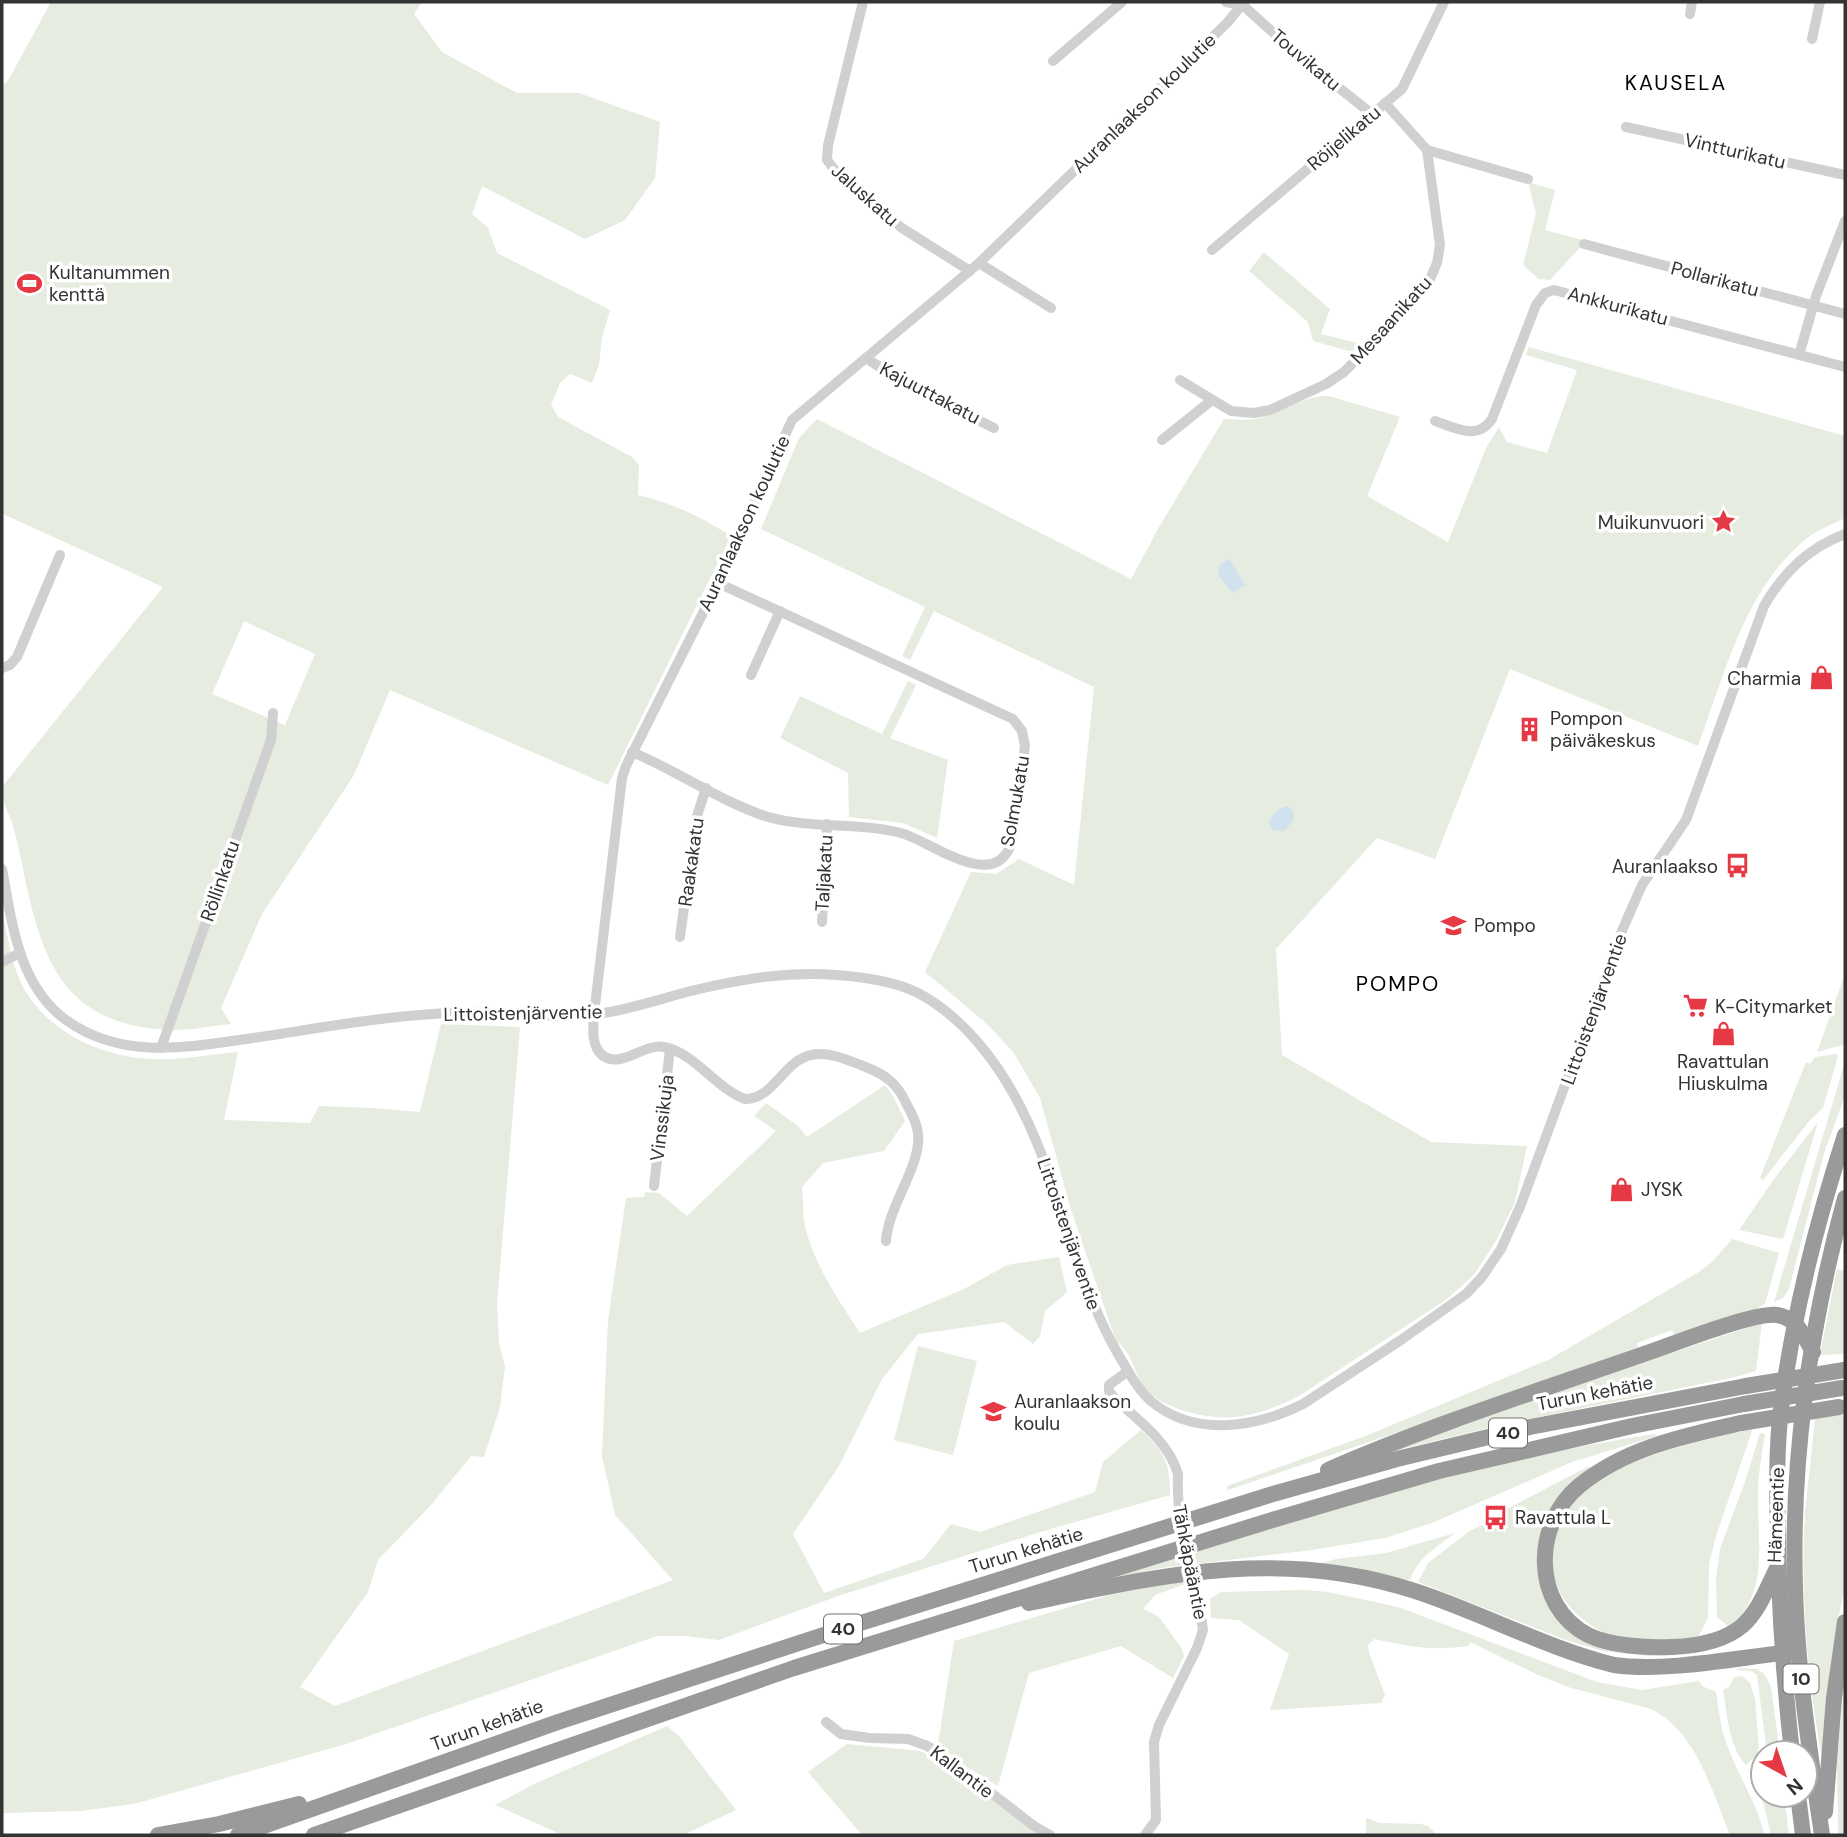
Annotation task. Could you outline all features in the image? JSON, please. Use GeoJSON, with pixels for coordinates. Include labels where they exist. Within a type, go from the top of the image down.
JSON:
{"type":"FeatureCollection","features":[{"type":"Feature","properties":{"kind":"highway","name":"Hämeentie"},"geometry":{"type":"LineString","coordinates":[[1791,1739],[1782,1653],[1779,1565],[1777,1480],[1781,1410],[1795,1322],[1825,1198],[1845,1135]]}},
{"type":"Feature","properties":{"kind":"highway","name":"Hämeentie"},"geometry":{"type":"LineString","coordinates":[[1822,1835],[1798,1647],[1794,1521],[1802,1428],[1813,1352],[1845,1198]]}},
{"type":"Feature","properties":{"kind":"highway"},"geometry":{"type":"LineString","coordinates":[[1273,1494],[1389,1444],[1695,1336],[1759,1317],[1777,1315],[1795,1322],[1813,1352]]}},
{"type":"Feature","properties":{"kind":"highway","name":"Turun kehätie"},"geometry":{"type":"LineString","coordinates":[[238,1835],[558,1722],[825,1634],[1273,1494],[1397,1459],[1530,1427],[1845,1370]]}},
{"type":"Feature","properties":{"kind":"highway","name":"Turun kehätie"},"geometry":{"type":"LineString","coordinates":[[316,1835],[781,1672],[1049,1587],[1439,1471],[1632,1426],[1843,1388]]}},
{"type":"Feature","properties":{"kind":"highway"},"geometry":{"type":"LineString","coordinates":[[1779,1565],[1758,1607],[1742,1626],[1724,1637],[1683,1647],[1637,1646],[1588,1635],[1559,1608],[1547,1584],[1544,1558],[1547,1533],[1559,1508],[1580,1485],[1614,1463],[1642,1449],[1741,1423],[1842,1406]]}},
{"type":"Feature","properties":{"kind":"highway"},"geometry":{"type":"LineString","coordinates":[[955,1619],[1155,1576],[1206,1570],[1278,1568],[1345,1574],[1390,1584],[1614,1665],[1679,1665],[1782,1653],[1798,1647]]}},
{"type":"Feature","properties":{"kind":"highway"},"geometry":{"type":"LineString","coordinates":[[1822,1835],[1833,1698],[1845,1622]]}},
{"type":"Feature","properties":{"kind":"highway"},"geometry":{"type":"LineString","coordinates":[[158,1835],[243,1818],[416,1773]]}},
{"type":"Feature","properties":{"kind":"highway"},"geometry":{"type":"LineString","coordinates":[[1800,1809],[1803,1835]]}},
{"type":"Feature","properties":{"kind":"street","name":"Jaluskatu"},"geometry":{"type":"LineString","coordinates":[[863,2],[828,145],[827,160],[837,173],[902,228],[975,267]]}},
{"type":"Feature","properties":{"kind":"street"},"geometry":{"type":"LineString","coordinates":[[1053,61],[1122,2]]}},
{"type":"Feature","properties":{"kind":"street"},"geometry":{"type":"LineString","coordinates":[[1226,2],[1243,4]]}},
{"type":"Feature","properties":{"kind":"street","name":"Röijelikatu"},"geometry":{"type":"LineString","coordinates":[[1212,250],[1406,83],[1444,2]]}},
{"type":"Feature","properties":{"kind":"street"},"geometry":{"type":"LineString","coordinates":[[1690,14],[1692,2]]}},
{"type":"Feature","properties":{"kind":"street"},"geometry":{"type":"LineString","coordinates":[[1812,39],[1820,2]]}},
{"type":"Feature","properties":{"kind":"street","name":"Auranlaakson koulutie"},"geometry":{"type":"LineString","coordinates":[[670,1049],[660,1046],[619,1059],[606,1057],[598,1051],[594,1040],[594,1014],[618,797],[632,752],[718,583],[792,420],[975,267],[1227,23],[1243,4]]}},
{"type":"Feature","properties":{"kind":"street","name":"Touvikatu"},"geometry":{"type":"LineString","coordinates":[[1243,4],[1299,56],[1372,114]]}},
{"type":"Feature","properties":{"kind":"street"},"geometry":{"type":"LineString","coordinates":[[1385,103],[1427,150],[1528,179]]}},
{"type":"Feature","properties":{"kind":"street","name":"Vintturikatu"},"geometry":{"type":"LineString","coordinates":[[1626,127],[1845,175]]}},
{"type":"Feature","properties":{"kind":"street","name":"Mesaanikatu"},"geometry":{"type":"LineString","coordinates":[[1180,380],[1231,411],[1254,413],[1270,410],[1325,384],[1352,365],[1425,286],[1437,263],[1440,245],[1427,150]]}},
{"type":"Feature","properties":{"kind":"street"},"geometry":{"type":"LineString","coordinates":[[1799,355],[1812,306],[1845,221]]}},
{"type":"Feature","properties":{"kind":"street","name":"Pollarikatu"},"geometry":{"type":"LineString","coordinates":[[1584,244],[1845,314]]}},
{"type":"Feature","properties":{"kind":"street"},"geometry":{"type":"LineString","coordinates":[[975,267],[1051,308]]}},
{"type":"Feature","properties":{"kind":"street","name":"Ankkurikatu"},"geometry":{"type":"LineString","coordinates":[[1435,421],[1473,432],[1488,426],[1536,305],[1545,293],[1554,289],[1845,367]]}},
{"type":"Feature","properties":{"kind":"street","name":"Kajuuttakatu"},"geometry":{"type":"LineString","coordinates":[[866,358],[894,377],[994,428]]}},
{"type":"Feature","properties":{"kind":"street"},"geometry":{"type":"LineString","coordinates":[[1161,440],[1212,400]]}},
{"type":"Feature","properties":{"kind":"street","name":"Littoistenjärventie"},"geometry":{"type":"LineString","coordinates":[[2,869],[20,953],[28,974],[42,997],[75,1026],[113,1042],[142,1048],[189,1048],[416,1015],[594,1014],[654,1003],[704,988],[780,975],[818,974],[860,978],[895,985],[920,994],[969,1033],[995,1064],[1008,1085],[1042,1156],[1089,1297],[1128,1371],[1148,1398],[1170,1413],[1213,1425],[1231,1426],[1264,1421],[1303,1404],[1452,1306],[1482,1277],[1502,1249],[1520,1208],[1621,933],[1642,885],[1686,820],[1764,606],[1797,561],[1812,550],[1845,534]]}},
{"type":"Feature","properties":{"kind":"street"},"geometry":{"type":"LineString","coordinates":[[2,668],[10,665],[17,657],[60,555]]}},
{"type":"Feature","properties":{"kind":"street","name":"Solmukatu"},"geometry":{"type":"LineString","coordinates":[[632,752],[768,817],[903,833],[964,860],[986,865],[996,862],[1008,852],[1012,841],[1025,746],[1024,735],[1017,723],[1004,714],[718,583]]}},
{"type":"Feature","properties":{"kind":"street"},"geometry":{"type":"LineString","coordinates":[[751,675],[780,611]]}},
{"type":"Feature","properties":{"kind":"street","name":"Röllinkatu"},"geometry":{"type":"LineString","coordinates":[[161,1048],[271,740],[273,713]]}},
{"type":"Feature","properties":{"kind":"street","name":"Raakakatu"},"geometry":{"type":"LineString","coordinates":[[680,937],[696,819],[706,788]]}},
{"type":"Feature","properties":{"kind":"street","name":"Taljakatu"},"geometry":{"type":"LineString","coordinates":[[822,922],[827,824]]}},
{"type":"Feature","properties":{"kind":"street"},"geometry":{"type":"LineString","coordinates":[[2,962],[20,953]]}},
{"type":"Feature","properties":{"kind":"street"},"geometry":{"type":"LineString","coordinates":[[670,1049],[745,1099],[761,1095],[792,1066],[813,1054],[845,1059],[891,1080],[903,1096],[919,1137],[888,1225],[886,1241]]}},
{"type":"Feature","properties":{"kind":"street","name":"Vinssikuja"},"geometry":{"type":"LineString","coordinates":[[653,1186],[670,1049]]}},
{"type":"Feature","properties":{"kind":"street","name":"Tähkäpääntie"},"geometry":{"type":"LineString","coordinates":[[1128,1371],[1109,1385],[1109,1391],[1154,1434],[1172,1459],[1178,1474],[1177,1495],[1203,1630],[1197,1648],[1158,1725],[1154,1742],[1156,1820],[1145,1835]]}},
{"type":"Feature","properties":{"kind":"street","name":"Kallantie"},"geometry":{"type":"LineString","coordinates":[[826,1722],[841,1734],[908,1739],[925,1745],[1050,1835]]}},
{"type":"Feature","properties":{"kind":"shaded area"},"geometry":{"type":"Polygon","coordinates":[[[51,2],[422,2],[414,14],[442,52],[517,93],[579,93],[660,122],[655,178],[625,220],[585,239],[482,186],[472,214],[488,228],[497,253],[610,310],[602,337],[599,365],[592,383],[570,374],[560,383],[551,405],[558,417],[632,457],[639,465],[638,495],[686,511],[731,536],[608,785],[390,690],[354,775],[262,914],[221,1008],[231,1024],[172,1030],[134,1026],[104,1016],[81,1001],[62,981],[38,929],[4,801],[2,787],[163,587],[2,515],[2,87],[51,2]],[[244,621],[212,694],[285,725],[315,654],[244,621]]]}},
{"type":"Feature","properties":{"kind":"shaded area"},"geometry":{"type":"Polygon","coordinates":[[[1528,182],[1555,190],[1545,230],[1586,241],[1550,280],[1539,279],[1523,265],[1536,213],[1528,182]]]}},
{"type":"Feature","properties":{"kind":"shaded area"},"geometry":{"type":"Polygon","coordinates":[[[1264,252],[1330,309],[1321,334],[1362,344],[1356,353],[1313,341],[1308,322],[1249,271],[1264,252]]]}},
{"type":"Feature","properties":{"kind":"shaded area"},"geometry":{"type":"Polygon","coordinates":[[[1529,347],[1845,436],[1845,518],[1807,538],[1786,558],[1768,581],[1739,633],[1698,746],[1510,669],[1435,859],[1377,838],[1276,949],[1282,1055],[1431,1142],[1527,1146],[1515,1202],[1497,1239],[1474,1275],[1447,1299],[1299,1396],[1270,1409],[1244,1416],[1216,1417],[1180,1409],[1160,1400],[1147,1390],[1130,1358],[1116,1341],[1071,1210],[1040,1098],[1014,1053],[986,1023],[925,972],[971,872],[996,874],[1019,859],[1074,885],[1094,687],[934,611],[910,660],[902,656],[925,607],[761,529],[799,438],[817,419],[1131,579],[1224,419],[1259,418],[1304,400],[1329,396],[1400,417],[1367,496],[1448,542],[1487,446],[1499,427],[1507,442],[1547,453],[1577,370],[1526,355],[1529,347]]]}},
{"type":"Feature","properties":{"kind":"shaded area"},"geometry":{"type":"Polygon","coordinates":[[[908,681],[916,685],[890,738],[948,760],[937,838],[903,823],[849,817],[848,773],[780,738],[800,696],[882,734],[908,681]]]}},
{"type":"Feature","properties":{"kind":"shaded area"},"geometry":{"type":"Polygon","coordinates":[[[2,912],[12,959],[22,985],[46,1017],[62,1030],[98,1048],[137,1058],[177,1059],[238,1052],[224,1120],[310,1123],[319,1106],[420,1112],[441,1024],[520,1027],[497,1304],[499,1343],[505,1367],[500,1407],[484,1457],[471,1456],[431,1505],[378,1560],[368,1592],[300,1687],[335,1706],[673,1580],[615,1515],[602,1456],[608,1320],[626,1198],[644,1197],[645,1192],[659,1193],[687,1216],[776,1131],[754,1116],[766,1103],[798,1126],[807,1137],[885,1085],[905,1121],[884,1151],[823,1163],[802,1187],[804,1220],[813,1250],[826,1279],[860,1333],[964,1289],[1007,1265],[1059,1257],[1067,1292],[1045,1311],[1040,1336],[1033,1344],[1004,1322],[918,1334],[882,1379],[839,1466],[793,1534],[824,1593],[923,1559],[951,1524],[980,1532],[1095,1492],[1103,1462],[1141,1430],[1164,1459],[1169,1474],[1170,1495],[1037,1533],[838,1596],[719,1640],[657,1636],[346,1744],[134,1804],[80,1811],[2,1813],[2,912]]]}},
{"type":"Feature","properties":{"kind":"shaded area"},"geometry":{"type":"Polygon","coordinates":[[[1845,974],[1843,1045],[1817,1052],[1845,974]]]}},
{"type":"Feature","properties":{"kind":"shaded area"},"geometry":{"type":"Polygon","coordinates":[[[1838,1056],[1823,1108],[1810,1120],[1763,1180],[1760,1178],[1806,1062],[1810,1064],[1815,1057],[1838,1056]]]}},
{"type":"Feature","properties":{"kind":"shaded area"},"geometry":{"type":"Polygon","coordinates":[[[1845,1061],[1845,1096],[1824,1153],[1789,1289],[1783,1298],[1774,1302],[1845,1061]]]}},
{"type":"Feature","properties":{"kind":"shaded area"},"geometry":{"type":"Polygon","coordinates":[[[1818,1122],[1783,1239],[1739,1230],[1774,1179],[1818,1122]]]}},
{"type":"Feature","properties":{"kind":"shaded area"},"geometry":{"type":"Polygon","coordinates":[[[1732,1239],[1779,1253],[1765,1304],[1755,1309],[1674,1335],[1672,1330],[1637,1343],[1638,1347],[1566,1375],[1228,1490],[1227,1486],[1368,1435],[1550,1359],[1699,1272],[1714,1260],[1732,1239]]]}},
{"type":"Feature","properties":{"kind":"shaded area"},"geometry":{"type":"Polygon","coordinates":[[[1837,1269],[1845,1271],[1845,1354],[1820,1355],[1837,1269]]]}},
{"type":"Feature","properties":{"kind":"shaded area"},"geometry":{"type":"Polygon","coordinates":[[[1762,1323],[1756,1371],[1505,1424],[1389,1452],[1505,1408],[1762,1323]]]}},
{"type":"Feature","properties":{"kind":"shaded area"},"geometry":{"type":"Polygon","coordinates":[[[918,1346],[977,1361],[953,1455],[894,1440],[918,1346]]]}},
{"type":"Feature","properties":{"kind":"shaded area"},"geometry":{"type":"Polygon","coordinates":[[[1845,1414],[1845,1586],[1839,1615],[1824,1769],[1807,1643],[1805,1514],[1815,1418],[1845,1414]]]}},
{"type":"Feature","properties":{"kind":"shaded area"},"geometry":{"type":"Polygon","coordinates":[[[1753,1428],[1716,1536],[1709,1564],[1708,1618],[1698,1637],[1652,1641],[1624,1639],[1600,1630],[1580,1617],[1565,1600],[1555,1580],[1551,1559],[1553,1537],[1563,1515],[1579,1495],[1597,1481],[1639,1460],[1753,1428]]]}},
{"type":"Feature","properties":{"kind":"shaded area"},"geometry":{"type":"Polygon","coordinates":[[[1760,1433],[1765,1434],[1758,1486],[1759,1548],[1756,1583],[1742,1614],[1729,1627],[1717,1617],[1716,1580],[1720,1549],[1760,1433]]]}},
{"type":"Feature","properties":{"kind":"shaded area"},"geometry":{"type":"Polygon","coordinates":[[[1655,1434],[1657,1436],[1572,1462],[1432,1523],[1385,1538],[1312,1550],[1160,1568],[1098,1583],[1099,1580],[1236,1538],[1444,1478],[1584,1446],[1655,1434]]]}},
{"type":"Feature","properties":{"kind":"shaded area"},"geometry":{"type":"Polygon","coordinates":[[[1589,1466],[1592,1471],[1576,1481],[1540,1562],[1578,1634],[1690,1650],[1690,1654],[1649,1656],[1603,1651],[1566,1640],[1418,1582],[1428,1563],[1471,1530],[1506,1515],[1505,1510],[1589,1466]]]}},
{"type":"Feature","properties":{"kind":"shaded area"},"geometry":{"type":"Polygon","coordinates":[[[1455,1533],[1423,1559],[1410,1580],[1316,1565],[1336,1559],[1386,1553],[1455,1533]]]}},
{"type":"Feature","properties":{"kind":"shaded area"},"geometry":{"type":"Polygon","coordinates":[[[1185,1577],[1185,1584],[1155,1595],[1143,1609],[1159,1617],[1182,1649],[1184,1656],[1173,1678],[1121,1646],[1029,1673],[998,1786],[964,1765],[938,1744],[954,1641],[1106,1596],[1185,1577]]]}},
{"type":"Feature","properties":{"kind":"shaded area"},"geometry":{"type":"Polygon","coordinates":[[[1306,1590],[1398,1607],[1597,1682],[1642,1690],[1699,1681],[1702,1686],[1716,1692],[1726,1743],[1749,1794],[1749,1809],[1756,1809],[1764,1835],[1730,1835],[1701,1764],[1680,1732],[1667,1719],[1651,1709],[1568,1687],[1470,1642],[1468,1646],[1431,1648],[1374,1639],[1368,1645],[1385,1695],[1381,1703],[1270,1710],[1289,1654],[1239,1620],[1211,1618],[1210,1599],[1221,1592],[1306,1590]]]}},
{"type":"Feature","properties":{"kind":"shaded area"},"geometry":{"type":"Polygon","coordinates":[[[1845,1667],[1845,1835],[1838,1835],[1837,1763],[1845,1667]]]}},
{"type":"Feature","properties":{"kind":"shaded area"},"geometry":{"type":"Polygon","coordinates":[[[1758,1669],[1765,1675],[1771,1687],[1778,1739],[1765,1739],[1757,1675],[1751,1671],[1737,1670],[1758,1669]]]}},
{"type":"Feature","properties":{"kind":"shaded area"},"geometry":{"type":"Polygon","coordinates":[[[1742,1676],[1750,1683],[1755,1699],[1758,1739],[1749,1739],[1749,1762],[1746,1765],[1732,1740],[1723,1690],[1729,1687],[1734,1677],[1742,1676]]]}},
{"type":"Feature","properties":{"kind":"shaded area"},"geometry":{"type":"Polygon","coordinates":[[[667,1726],[679,1736],[736,1810],[683,1835],[563,1835],[495,1805],[534,1784],[667,1726]]]}},
{"type":"Feature","properties":{"kind":"shaded area"},"geometry":{"type":"Polygon","coordinates":[[[847,1744],[920,1751],[946,1765],[1038,1835],[862,1835],[808,1772],[847,1744]]]}},
{"type":"Feature","properties":{"kind":"shaded area"},"geometry":{"type":"Polygon","coordinates":[[[1765,1809],[1786,1809],[1789,1835],[1771,1835],[1765,1809]]]}},
{"type":"Feature","properties":{"kind":"shaded area"},"geometry":{"type":"Polygon","coordinates":[[[1366,1818],[1380,1823],[1421,1824],[1428,1826],[1437,1835],[1366,1835],[1366,1818]]]}},
{"type":"Feature","properties":{"kind":"water"},"geometry":{"type":"Polygon","coordinates":[[[1230,559],[1245,585],[1233,593],[1218,575],[1220,564],[1230,559]]]}},
{"type":"Feature","properties":{"kind":"water"},"geometry":{"type":"Polygon","coordinates":[[[1288,806],[1293,811],[1294,820],[1284,831],[1272,830],[1269,821],[1274,813],[1288,806]]]}},
{"type":"Feature","properties":{"kind":"place","name":"Kultanummen kenttä"},"geometry":{"type":"Point","coordinates":[29,283]}},
{"type":"Feature","properties":{"kind":"place","name":"Muikunvuori"},"geometry":{"type":"Point","coordinates":[1724,522]}},
{"type":"Feature","properties":{"kind":"place","name":"Charmia"},"geometry":{"type":"Point","coordinates":[1821,678]}},
{"type":"Feature","properties":{"kind":"place","name":"Pompon päiväkeskus"},"geometry":{"type":"Point","coordinates":[1530,729]}},
{"type":"Feature","properties":{"kind":"place","name":"Auranlaakso"},"geometry":{"type":"Point","coordinates":[1738,866]}},
{"type":"Feature","properties":{"kind":"place","name":"Pompo"},"geometry":{"type":"Point","coordinates":[1454,925]}},
{"type":"Feature","properties":{"kind":"place","name":"K-Citymarket"},"geometry":{"type":"Point","coordinates":[1695,1006]}},
{"type":"Feature","properties":{"kind":"place","name":"Ravattulan Hiuskulma"},"geometry":{"type":"Point","coordinates":[1723,1033]}},
{"type":"Feature","properties":{"kind":"place","name":"JYSK"},"geometry":{"type":"Point","coordinates":[1621,1189]}},
{"type":"Feature","properties":{"kind":"place","name":"Auranlaakson koulu"},"geometry":{"type":"Point","coordinates":[994,1412]}},
{"type":"Feature","properties":{"kind":"place","name":"Ravattula L"},"geometry":{"type":"Point","coordinates":[1495,1517]}},
{"type":"Feature","properties":{"kind":"district","name":"KAUSELA"},"geometry":{"type":"Point","coordinates":[1676,83]}},
{"type":"Feature","properties":{"kind":"district","name":"POMPO"},"geometry":{"type":"Point","coordinates":[1398,984]}}]}
